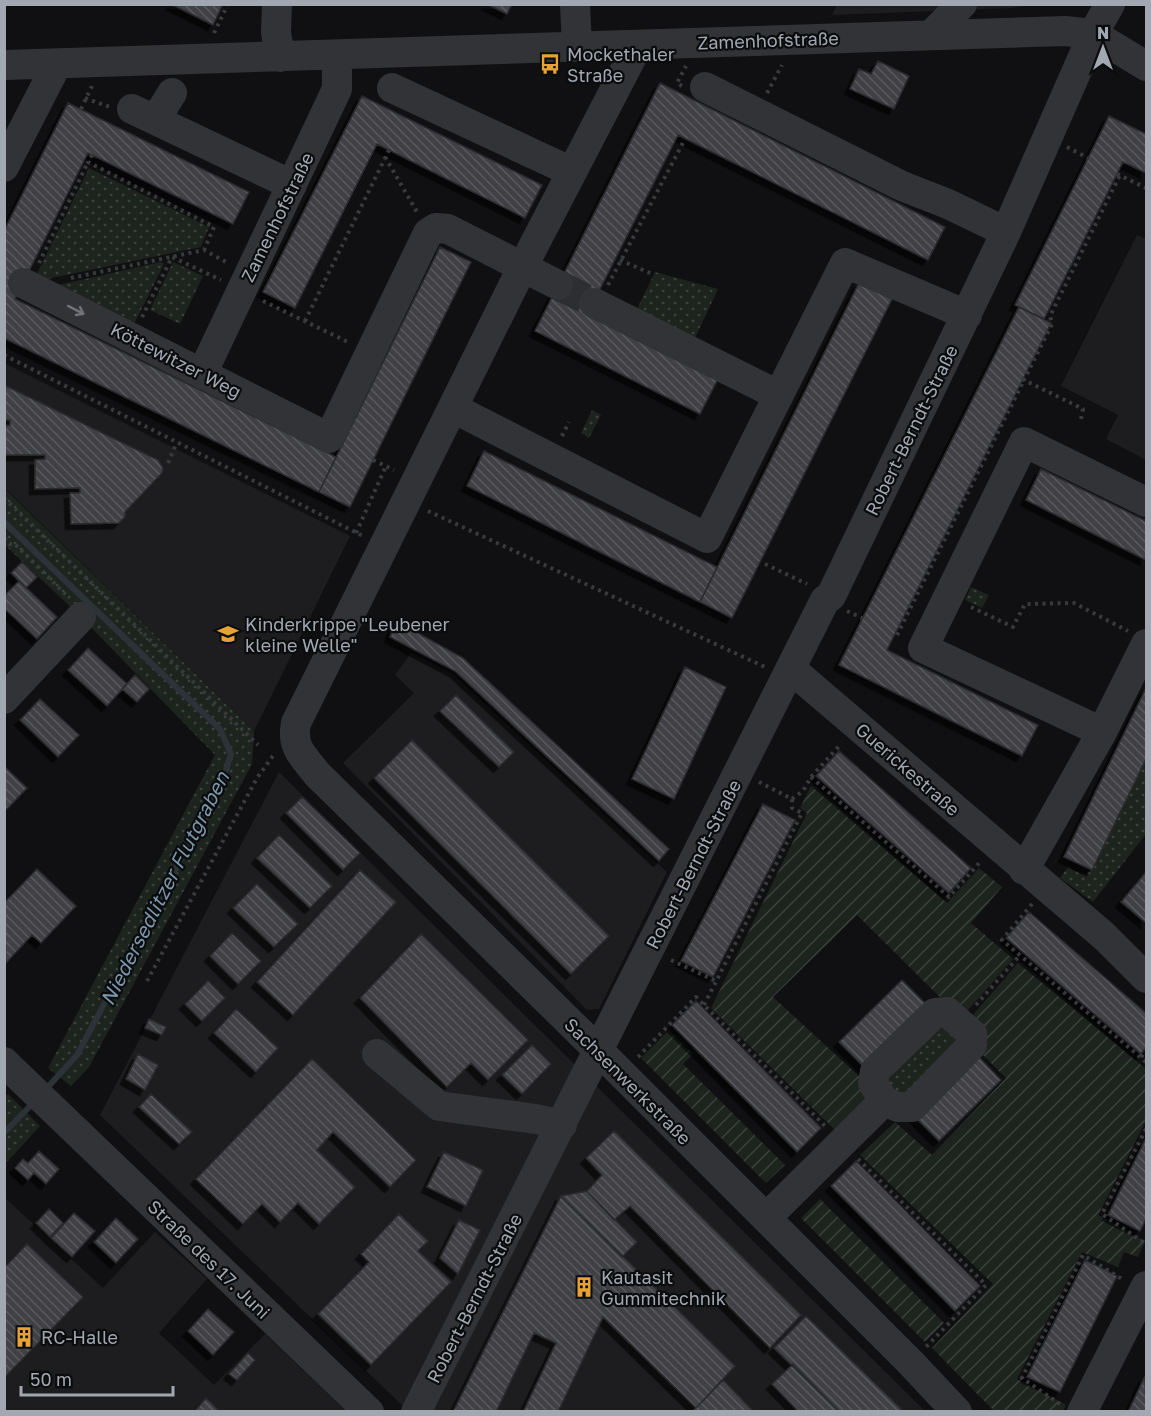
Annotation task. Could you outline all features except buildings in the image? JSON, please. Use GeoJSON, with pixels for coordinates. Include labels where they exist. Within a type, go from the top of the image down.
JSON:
{"type":"FeatureCollection","features":[{"type":"Feature","properties":{"kind":"street"},"geometry":{"type":"LineString","coordinates":[[277,4],[276,32],[280,57]]}},
{"type":"Feature","properties":{"kind":"street"},"geometry":{"type":"LineString","coordinates":[[575,4],[577,47]]}},
{"type":"Feature","properties":{"kind":"street"},"geometry":{"type":"LineString","coordinates":[[932,34],[962,4]]}},
{"type":"Feature","properties":{"kind":"street"},"geometry":{"type":"LineString","coordinates":[[1110,4],[1093,34],[1146,66]]}},
{"type":"Feature","properties":{"kind":"street","name":"Zamenhofstraße"},"geometry":{"type":"LineString","coordinates":[[4,65],[338,56],[932,34],[1065,31],[1093,34]]}},
{"type":"Feature","properties":{"kind":"street","name":"Robert-Berndt-Straße"},"geometry":{"type":"LineString","coordinates":[[416,1412],[825,600],[831,596],[1006,232],[1093,34]]}},
{"type":"Feature","properties":{"kind":"street"},"geometry":{"type":"LineString","coordinates":[[298,737],[406,501],[522,268],[638,45]]}},
{"type":"Feature","properties":{"kind":"street","name":"Zamenhofstraße"},"geometry":{"type":"LineString","coordinates":[[202,374],[337,89],[338,56]]}},
{"type":"Feature","properties":{"kind":"street"},"geometry":{"type":"LineString","coordinates":[[4,167],[57,64]]}},
{"type":"Feature","properties":{"kind":"street"},"geometry":{"type":"LineString","coordinates":[[705,87],[903,186],[948,204],[1006,232]]}},
{"type":"Feature","properties":{"kind":"street"},"geometry":{"type":"LineString","coordinates":[[392,88],[572,172]]}},
{"type":"Feature","properties":{"kind":"street"},"geometry":{"type":"LineString","coordinates":[[132,112],[172,93]]}},
{"type":"Feature","properties":{"kind":"street"},"geometry":{"type":"LineString","coordinates":[[132,112],[292,185]]}},
{"type":"Feature","properties":{"kind":"street"},"geometry":{"type":"LineString","coordinates":[[370,353],[428,233],[436,228],[448,230],[558,285]]}},
{"type":"Feature","properties":{"kind":"street"},"geometry":{"type":"LineString","coordinates":[[453,408],[707,538],[845,263],[967,315]]}},
{"type":"Feature","properties":{"kind":"street","name":"Köttewitzer Weg"},"geometry":{"type":"LineString","coordinates":[[31,287],[329,438],[370,353]]}},
{"type":"Feature","properties":{"kind":"street"},"geometry":{"type":"LineString","coordinates":[[596,303],[778,395]]}},
{"type":"Feature","properties":{"kind":"street"},"geometry":{"type":"LineString","coordinates":[[1102,732],[910,641],[948,597],[1024,442],[1146,502]]}},
{"type":"Feature","properties":{"kind":"street"},"geometry":{"type":"LineString","coordinates":[[4,699],[81,617]]}},
{"type":"Feature","properties":{"kind":"street"},"geometry":{"type":"LineString","coordinates":[[1036,879],[1141,639]]}},
{"type":"Feature","properties":{"kind":"street","name":"Guerickestraße"},"geometry":{"type":"LineString","coordinates":[[789,673],[857,726],[1104,936],[1146,978]]}},
{"type":"Feature","properties":{"kind":"street","name":"Sachsenwerkstraße"},"geometry":{"type":"LineString","coordinates":[[298,737],[317,774],[599,1051],[911,1363],[957,1412]]}},
{"type":"Feature","properties":{"kind":"street"},"geometry":{"type":"LineString","coordinates":[[947,1012],[972,1034],[972,1046],[912,1107],[898,1107],[884,1101],[873,1083],[875,1071],[934,1013],[947,1012]]}},
{"type":"Feature","properties":{"kind":"street"},"geometry":{"type":"LineString","coordinates":[[377,1054],[439,1106],[562,1125]]}},
{"type":"Feature","properties":{"kind":"street","name":"Straße des 17. Juni"},"geometry":{"type":"LineString","coordinates":[[4,1062],[369,1412]]}},
{"type":"Feature","properties":{"kind":"street"},"geometry":{"type":"LineString","coordinates":[[766,1218],[884,1101]]}},
{"type":"Feature","properties":{"kind":"street"},"geometry":{"type":"LineString","coordinates":[[1073,1409],[1145,1289]]}},
{"type":"Feature","properties":{"kind":"path"},"geometry":{"type":"LineString","coordinates":[[216,30],[228,4]]}},
{"type":"Feature","properties":{"kind":"path"},"geometry":{"type":"LineString","coordinates":[[757,112],[795,40]]}},
{"type":"Feature","properties":{"kind":"path"},"geometry":{"type":"LineString","coordinates":[[81,109],[85,99],[132,112]]}},
{"type":"Feature","properties":{"kind":"path"},"geometry":{"type":"LineString","coordinates":[[596,303],[685,139]]}},
{"type":"Feature","properties":{"kind":"path"},"geometry":{"type":"LineString","coordinates":[[305,321],[389,150]]}},
{"type":"Feature","properties":{"kind":"path"},"geometry":{"type":"LineString","coordinates":[[31,287],[92,155]]}},
{"type":"Feature","properties":{"kind":"path"},"geometry":{"type":"LineString","coordinates":[[385,157],[418,212],[440,229]]}},
{"type":"Feature","properties":{"kind":"path"},"geometry":{"type":"LineString","coordinates":[[88,162],[214,227],[204,250]]}},
{"type":"Feature","properties":{"kind":"path"},"geometry":{"type":"LineString","coordinates":[[910,641],[1024,380],[1052,324],[1050,316],[1118,174],[1146,188]]}},
{"type":"Feature","properties":{"kind":"path"},"geometry":{"type":"LineString","coordinates":[[31,287],[204,250],[246,283],[305,321],[370,353]]}},
{"type":"Feature","properties":{"kind":"path"},"geometry":{"type":"LineString","coordinates":[[172,256],[246,283]]}},
{"type":"Feature","properties":{"kind":"path"},"geometry":{"type":"LineString","coordinates":[[132,338],[172,256]]}},
{"type":"Feature","properties":{"kind":"path"},"geometry":{"type":"LineString","coordinates":[[620,260],[652,274]]}},
{"type":"Feature","properties":{"kind":"path"},"geometry":{"type":"LineString","coordinates":[[4,355],[384,547]]}},
{"type":"Feature","properties":{"kind":"path"},"geometry":{"type":"LineString","coordinates":[[1024,380],[1083,409],[1081,419]]}},
{"type":"Feature","properties":{"kind":"path"},"geometry":{"type":"LineString","coordinates":[[168,463],[177,442]]}},
{"type":"Feature","properties":{"kind":"path"},"geometry":{"type":"LineString","coordinates":[[356,533],[386,466]]}},
{"type":"Feature","properties":{"kind":"path"},"geometry":{"type":"LineString","coordinates":[[4,498],[258,746]]}},
{"type":"Feature","properties":{"kind":"path"},"geometry":{"type":"LineString","coordinates":[[406,501],[789,673]]}},
{"type":"Feature","properties":{"kind":"path"},"geometry":{"type":"LineString","coordinates":[[4,538],[10,544],[14,543],[84,612],[81,617]]}},
{"type":"Feature","properties":{"kind":"path"},"geometry":{"type":"LineString","coordinates":[[765,564],[831,596]]}},
{"type":"Feature","properties":{"kind":"path"},"geometry":{"type":"LineString","coordinates":[[948,597],[1013,627],[1025,604],[1074,603],[1141,639]]}},
{"type":"Feature","properties":{"kind":"path"},"geometry":{"type":"LineString","coordinates":[[704,1005],[802,813],[792,808],[792,799],[857,726]]}},
{"type":"Feature","properties":{"kind":"path"},"geometry":{"type":"LineString","coordinates":[[147,981],[257,778],[298,737]]}},
{"type":"Feature","properties":{"kind":"path"},"geometry":{"type":"LineString","coordinates":[[739,772],[792,799]]}},
{"type":"Feature","properties":{"kind":"path"},"geometry":{"type":"LineString","coordinates":[[812,777],[949,897],[995,844]]}},
{"type":"Feature","properties":{"kind":"path"},"geometry":{"type":"LineString","coordinates":[[1036,879],[1002,940],[1146,1062]]}},
{"type":"Feature","properties":{"kind":"path"},"geometry":{"type":"LineString","coordinates":[[650,951],[716,981]]}},
{"type":"Feature","properties":{"kind":"path"},"geometry":{"type":"LineString","coordinates":[[960,1024],[1020,955]]}},
{"type":"Feature","properties":{"kind":"path"},"geometry":{"type":"LineString","coordinates":[[1141,1057],[1146,1050]]}},
{"type":"Feature","properties":{"kind":"path"},"geometry":{"type":"LineString","coordinates":[[1146,1129],[1102,1214],[1146,1244]]}},
{"type":"Feature","properties":{"kind":"path"},"geometry":{"type":"LineString","coordinates":[[1073,1409],[1022,1378],[1083,1255],[1145,1289]]}},
{"type":"Feature","properties":{"kind":"shaded area"},"geometry":{"type":"Polygon","coordinates":[[[837,5],[1031,5],[1011,8],[832,15],[837,5]]]}},
{"type":"Feature","properties":{"kind":"shaded area"},"geometry":{"type":"Polygon","coordinates":[[[89,168],[209,227],[201,247],[51,278],[42,288],[32,284],[89,168]]]}},
{"type":"Feature","properties":{"kind":"shaded area"},"geometry":{"type":"Polygon","coordinates":[[[1137,235],[1146,239],[1146,460],[1106,439],[1118,415],[1061,386],[1137,235]]]}},
{"type":"Feature","properties":{"kind":"shaded area"},"geometry":{"type":"Polygon","coordinates":[[[161,262],[164,264],[130,332],[54,286],[161,262]]]}},
{"type":"Feature","properties":{"kind":"shaded area"},"geometry":{"type":"Polygon","coordinates":[[[173,262],[203,276],[180,324],[150,310],[173,262]]]}},
{"type":"Feature","properties":{"kind":"shaded area"},"geometry":{"type":"Polygon","coordinates":[[[655,272],[718,289],[695,338],[637,309],[655,272]]]}},
{"type":"Feature","properties":{"kind":"shaded area","name":"Kinderkrippe \"Leubener kleine Welle\""},"geometry":{"type":"Polygon","coordinates":[[[4,363],[350,536],[254,731],[5,488],[4,363]]]}},
{"type":"Feature","properties":{"kind":"shaded area"},"geometry":{"type":"Polygon","coordinates":[[[592,410],[601,415],[589,438],[581,433],[592,410]]]}},
{"type":"Feature","properties":{"kind":"shaded area"},"geometry":{"type":"Polygon","coordinates":[[[4,488],[254,731],[252,764],[89,1067],[71,1086],[48,1068],[215,755],[81,617],[5,545],[4,488]]]}},
{"type":"Feature","properties":{"kind":"shaded area"},"geometry":{"type":"Polygon","coordinates":[[[971,587],[989,595],[982,608],[965,600],[971,587]]]}},
{"type":"Feature","properties":{"kind":"shaded area"},"geometry":{"type":"Polygon","coordinates":[[[411,653],[452,673],[667,872],[599,1009],[587,1010],[343,763],[414,693],[395,675],[411,653]]]}},
{"type":"Feature","properties":{"kind":"shaded area"},"geometry":{"type":"Polygon","coordinates":[[[1146,759],[1146,834],[1093,902],[1060,878],[1068,867],[1083,875],[1092,870],[1146,759]]]}},
{"type":"Feature","properties":{"kind":"shaded area"},"geometry":{"type":"Polygon","coordinates":[[[279,772],[925,1411],[408,1411],[100,1115],[279,772]]]}},
{"type":"Feature","properties":{"kind":"shaded area"},"geometry":{"type":"Polygon","coordinates":[[[811,786],[947,903],[979,868],[1002,887],[971,923],[1013,959],[961,1018],[857,915],[773,997],[861,1078],[872,1098],[839,1134],[711,1008],[807,813],[800,808],[811,786]]]}},
{"type":"Feature","properties":{"kind":"shaded area"},"geometry":{"type":"Polygon","coordinates":[[[1018,963],[1146,1069],[1146,1121],[1098,1215],[1145,1241],[1138,1257],[1124,1252],[1118,1267],[1082,1252],[1017,1379],[1066,1405],[1063,1411],[994,1411],[932,1348],[993,1284],[860,1155],[895,1122],[932,1155],[1006,1078],[977,1049],[966,1023],[1018,963]]]}},
{"type":"Feature","properties":{"kind":"shaded area"},"geometry":{"type":"Polygon","coordinates":[[[945,1022],[962,1037],[911,1099],[883,1084],[945,1022]]]}},
{"type":"Feature","properties":{"kind":"shaded area"},"geometry":{"type":"Polygon","coordinates":[[[669,1030],[693,1054],[683,1064],[785,1165],[766,1183],[641,1058],[669,1030]]]}},
{"type":"Feature","properties":{"kind":"shaded area"},"geometry":{"type":"Polygon","coordinates":[[[8,1094],[40,1126],[5,1164],[4,1097],[8,1094]]]}},
{"type":"Feature","properties":{"kind":"shaded area"},"geometry":{"type":"Polygon","coordinates":[[[4,1197],[103,1288],[155,1232],[207,1279],[159,1333],[214,1385],[265,1334],[346,1411],[5,1411],[4,1197]]]}},
{"type":"Feature","properties":{"kind":"shaded area"},"geometry":{"type":"Polygon","coordinates":[[[820,1199],[944,1323],[925,1342],[801,1218],[820,1199]]]}},
{"type":"Feature","properties":{"kind":"waterway","name":"Niedersedlitzer Flutgraben"},"geometry":{"type":"LineString","coordinates":[[4,522],[220,729],[231,754],[223,780],[77,1055],[46,1089]]}},
{"type":"Feature","properties":{"kind":"waterway","name":"Niedersedlitzer Flutgraben"},"geometry":{"type":"LineString","coordinates":[[4,1133],[35,1101]]}},
{"type":"Feature","properties":{"kind":"tunnel"},"geometry":{"type":"LineString","coordinates":[[558,285],[594,303]]}},
{"type":"Feature","properties":{"kind":"place","name":"Mockethaler Straße"},"geometry":{"type":"Point","coordinates":[550,64]}},
{"type":"Feature","properties":{"kind":"place","name":"Kinderkrippe \"Leubener kleine Welle\""},"geometry":{"type":"Point","coordinates":[228,634]}},
{"type":"Feature","properties":{"kind":"place","name":"Kautasit Gummitechnik"},"geometry":{"type":"Point","coordinates":[584,1287]}},
{"type":"Feature","properties":{"kind":"place","name":"RC-Halle"},"geometry":{"type":"Point","coordinates":[24,1337]}}]}
